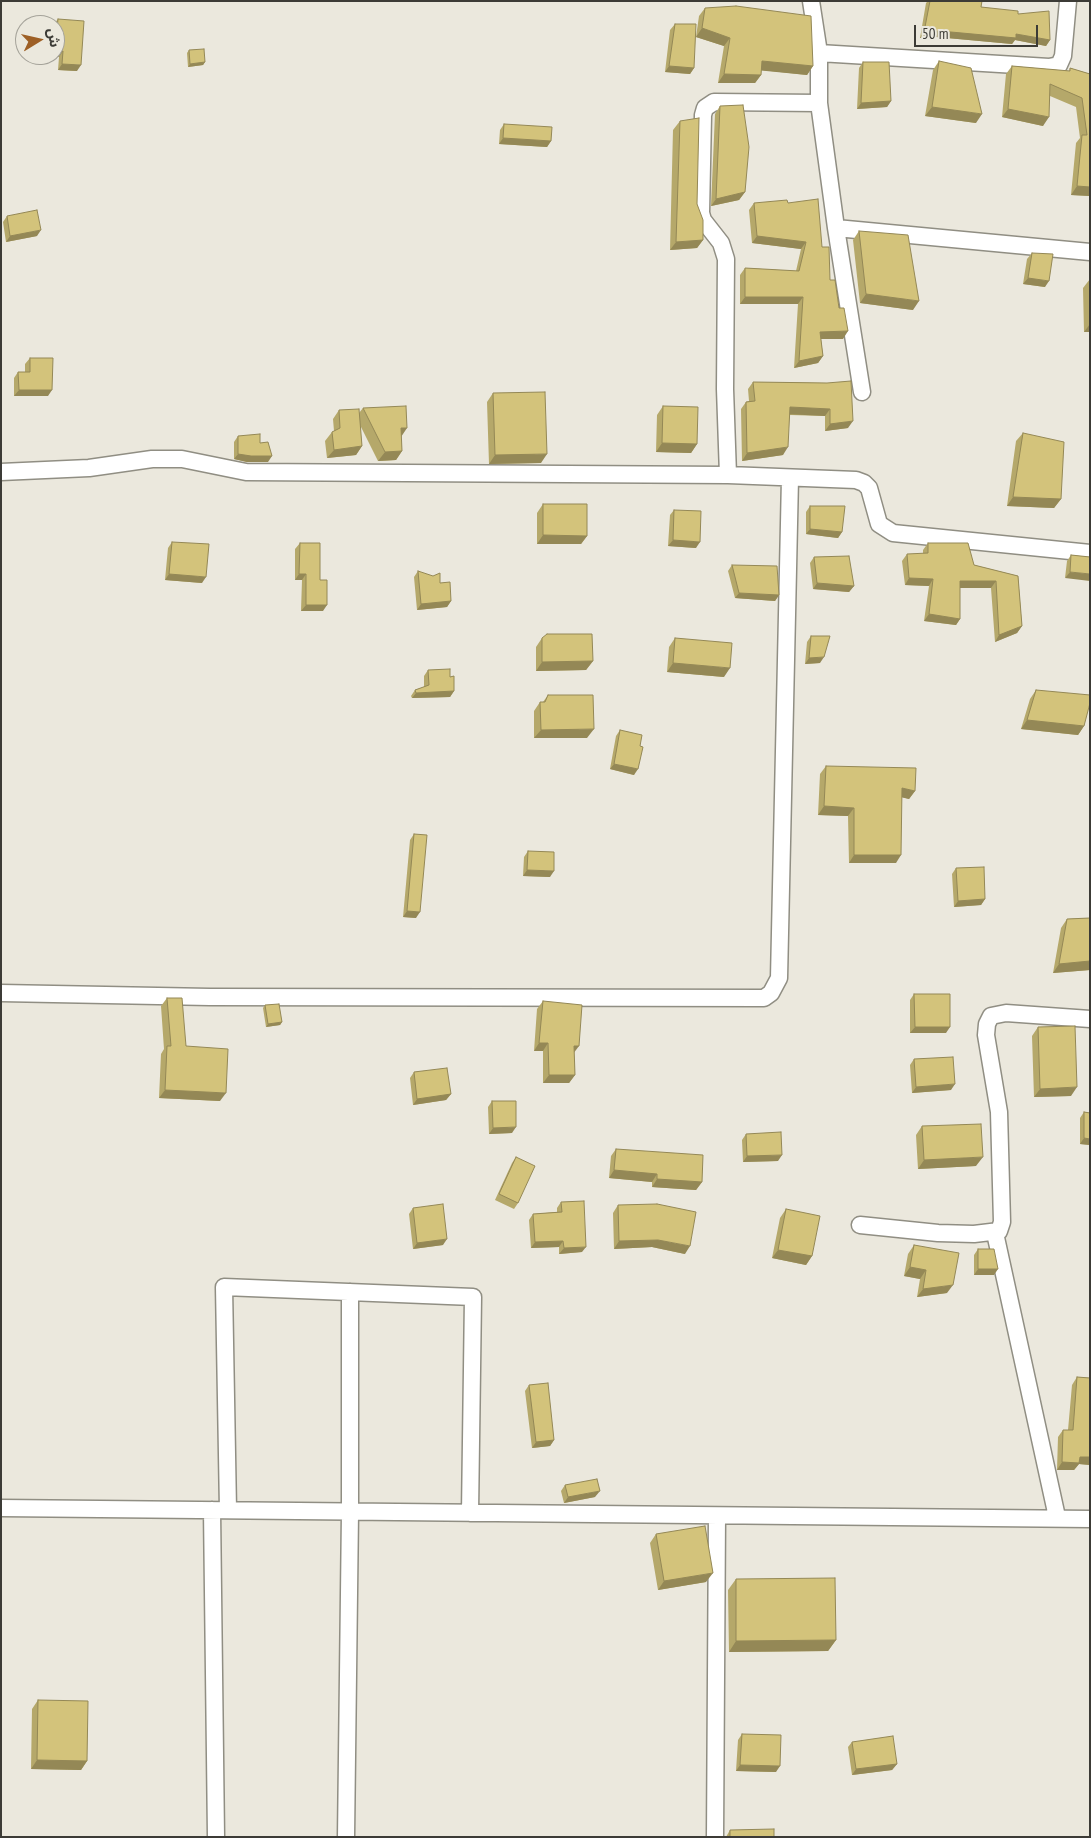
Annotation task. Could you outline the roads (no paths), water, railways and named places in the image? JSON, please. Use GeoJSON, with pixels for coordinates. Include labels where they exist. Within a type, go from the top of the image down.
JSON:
{"type":"FeatureCollection","features":[{"type":"Feature","properties":{"kind":"street"},"geometry":{"type":"LineString","coordinates":[[811,1],[819,53],[819,103],[836,228],[862,392]]}},
{"type":"Feature","properties":{"kind":"street"},"geometry":{"type":"LineString","coordinates":[[819,53],[1049,67],[1059,65],[1063,56],[1068,1]]}},
{"type":"Feature","properties":{"kind":"street"},"geometry":{"type":"LineString","coordinates":[[728,475],[725,389],[726,259],[721,243],[703,220],[701,213],[705,108],[714,102],[819,103]]}},
{"type":"Feature","properties":{"kind":"street"},"geometry":{"type":"LineString","coordinates":[[836,228],[1090,252]]}},
{"type":"Feature","properties":{"kind":"street"},"geometry":{"type":"LineString","coordinates":[[1,472],[89,468],[152,459],[182,459],[246,472],[728,475],[856,480],[864,483],[869,488],[879,524],[893,533],[1090,553]]}},
{"type":"Feature","properties":{"kind":"street"},"geometry":{"type":"LineString","coordinates":[[1,993],[210,997],[764,998],[771,993],[779,978],[790,478]]}},
{"type":"Feature","properties":{"kind":"street"},"geometry":{"type":"LineString","coordinates":[[860,1225],[938,1233],[995,1233],[1001,1228],[999,1112],[995,1075],[986,1035],[986,1024],[991,1016],[1006,1013],[1090,1019]]}},
{"type":"Feature","properties":{"kind":"street"},"geometry":{"type":"LineString","coordinates":[[995,1233],[1057,1517]]}},
{"type":"Feature","properties":{"kind":"street"},"geometry":{"type":"LineString","coordinates":[[216,1837],[224,1287],[474,1297],[470,1513]]}},
{"type":"Feature","properties":{"kind":"street"},"geometry":{"type":"LineString","coordinates":[[346,1837],[350,1512],[350,1292]]}},
{"type":"Feature","properties":{"kind":"street"},"geometry":{"type":"LineString","coordinates":[[1,1508],[717,1516],[1057,1517],[1090,1519]]}},
{"type":"Feature","properties":{"kind":"street"},"geometry":{"type":"LineString","coordinates":[[715,1837],[717,1516]]}}]}
